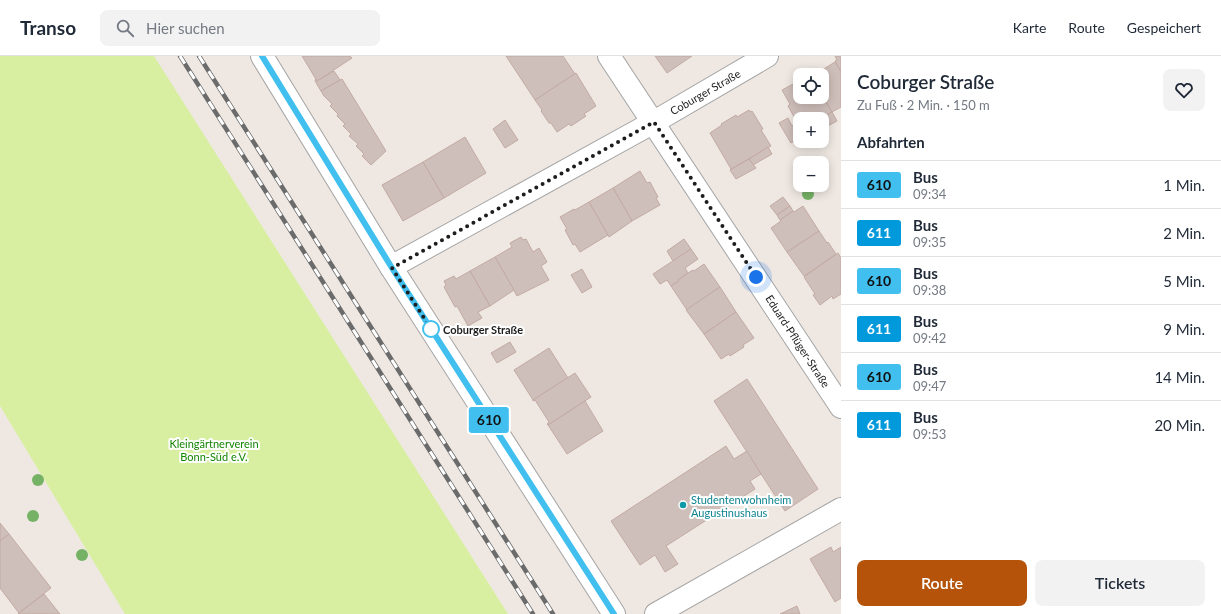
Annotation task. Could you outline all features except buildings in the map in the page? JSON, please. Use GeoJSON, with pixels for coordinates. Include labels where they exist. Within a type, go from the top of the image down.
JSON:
{"type":"FeatureCollection","features":[{"type":"Feature","properties":{"kind":"street"},"geometry":{"type":"LineString","coordinates":[[262,56],[392,268],[614,614]]}},
{"type":"Feature","properties":{"kind":"street","name":"Eduard-Pflüger-Straße"},"geometry":{"type":"LineString","coordinates":[[609,56],[841,407]]}},
{"type":"Feature","properties":{"kind":"street","name":"Coburger Straße"},"geometry":{"type":"LineString","coordinates":[[392,268],[654,122],[767,56]]}},
{"type":"Feature","properties":{"kind":"street"},"geometry":{"type":"LineString","coordinates":[[656,614],[841,509]]}},
{"type":"Feature","properties":{"kind":"green space","name":"Kleingärtnerverein Bonn-Süd e.V."},"geometry":{"type":"Polygon","coordinates":[[[0,56],[154,56],[508,614],[125,614],[0,406],[0,56]]]}},
{"type":"Feature","properties":{"kind":"railway"},"geometry":{"type":"LineString","coordinates":[[180,56],[533,614]]}},
{"type":"Feature","properties":{"kind":"railway"},"geometry":{"type":"LineString","coordinates":[[199,56],[553,614]]}},
{"type":"Feature","properties":{"kind":"bus line","name":"610"},"geometry":{"type":"LineString","coordinates":[[262,56],[392,268],[614,614]]}},
{"type":"Feature","properties":{"kind":"place","name":"Coburger Straße"},"geometry":{"type":"Point","coordinates":[431,329]}},
{"type":"Feature","properties":{"kind":"place","name":"Studentenwohnheim Augustinushaus"},"geometry":{"type":"Point","coordinates":[683,505]}},
{"type":"Feature","properties":{"kind":"route"},"geometry":{"type":"LineString","coordinates":[[431,329],[392,268],[654,122],[756,277]]}}]}
